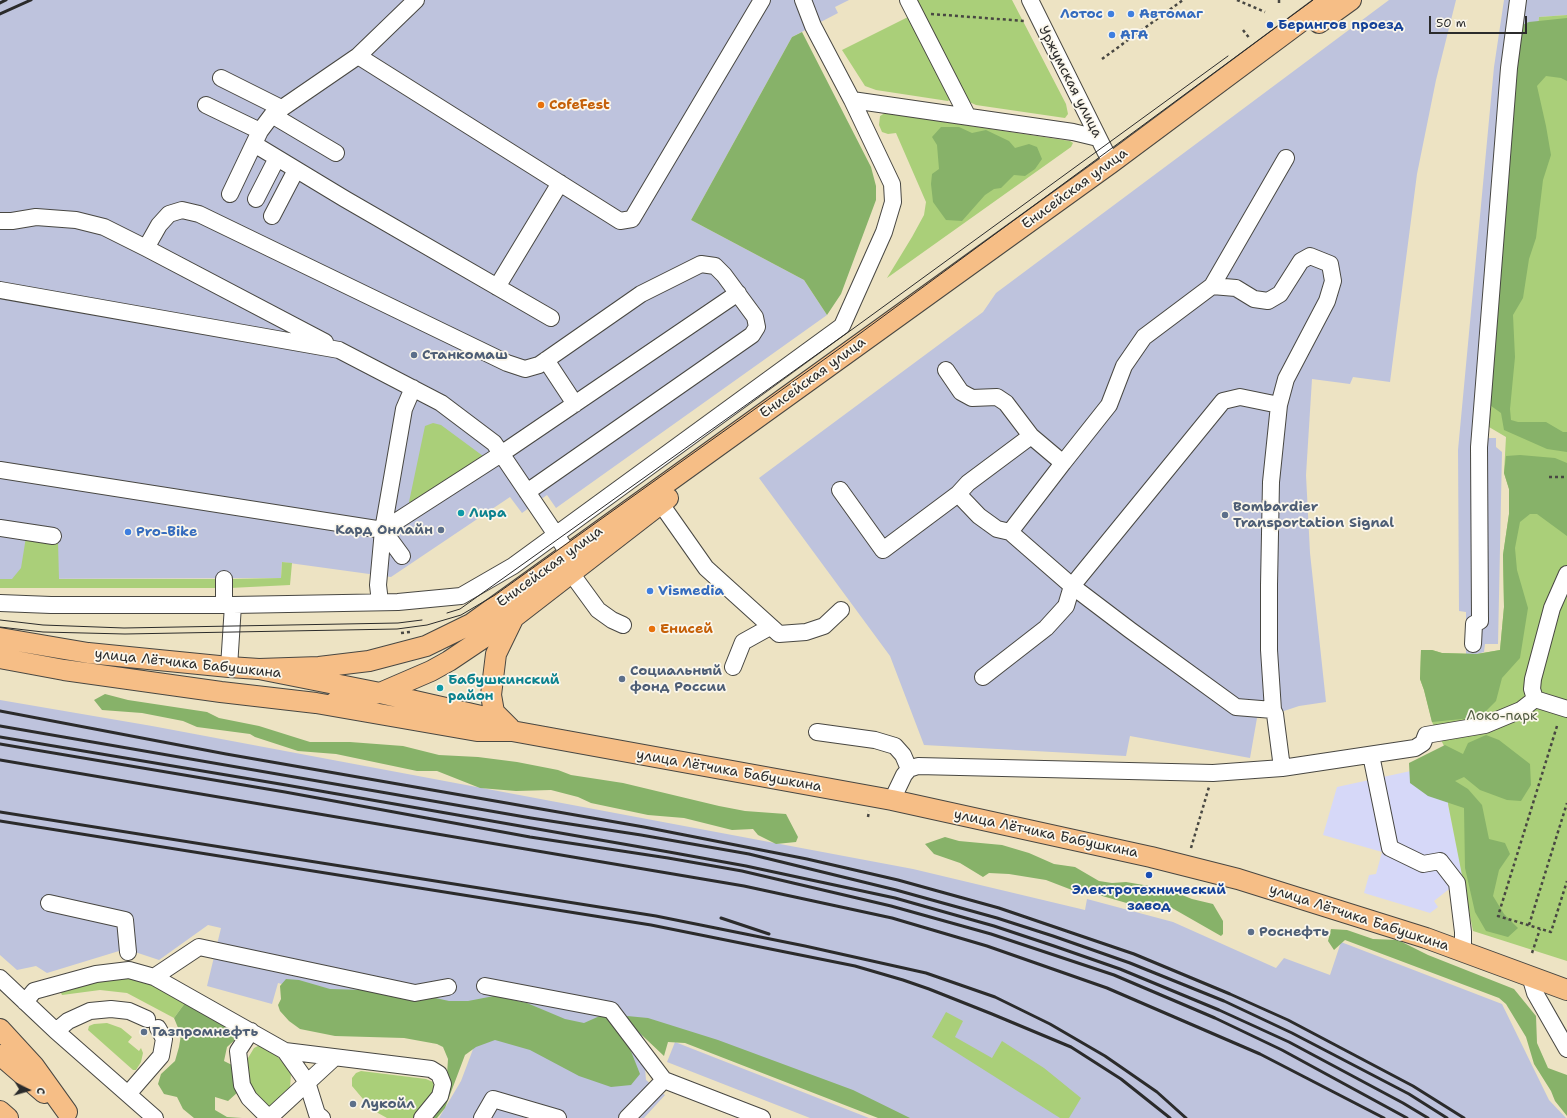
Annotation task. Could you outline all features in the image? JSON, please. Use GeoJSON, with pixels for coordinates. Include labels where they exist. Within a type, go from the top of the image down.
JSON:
{"type":"FeatureCollection","features":[{"type":"Feature","properties":{"kind":"main road","name":"Енисейская улица"},"geometry":{"type":"LineString","coordinates":[[259,669],[319,667],[369,661],[426,646],[471,624],[1111,163],[1330,0]]}},
{"type":"Feature","properties":{"kind":"main road","name":"Енисейская улица"},"geometry":{"type":"LineString","coordinates":[[316,703],[380,693],[431,671],[449,661],[513,618],[661,504],[1110,179],[1351,0]]}},
{"type":"Feature","properties":{"kind":"main road"},"geometry":{"type":"LineString","coordinates":[[512,731],[494,712],[491,695],[496,654],[513,618]]}},
{"type":"Feature","properties":{"kind":"main road","name":"улица Лётчика Бабушкина"},"geometry":{"type":"LineString","coordinates":[[0,638],[66,650],[259,669],[380,693],[481,716],[512,731]]}},
{"type":"Feature","properties":{"kind":"main road","name":"улица Лётчика Бабушкина"},"geometry":{"type":"LineString","coordinates":[[0,658],[88,673],[221,692],[316,703],[477,731],[512,731],[892,800],[1238,879],[1426,938],[1567,990]]}},
{"type":"Feature","properties":{"kind":"main road"},"geometry":{"type":"LineString","coordinates":[[0,1029],[34,1066],[70,1115]]}},
{"type":"Feature","properties":{"kind":"main road"},"geometry":{"type":"LineString","coordinates":[[0,1055],[70,1115]]}},
{"type":"Feature","properties":{"kind":"main road"},"geometry":{"type":"LineString","coordinates":[[0,1111],[8,1118]]}},
{"type":"Feature","properties":{"kind":"street"},"geometry":{"type":"LineString","coordinates":[[230,194],[257,137],[276,112],[358,56],[416,0]]}},
{"type":"Feature","properties":{"kind":"street"},"geometry":{"type":"LineString","coordinates":[[358,56],[620,221],[632,219],[762,0]]}},
{"type":"Feature","properties":{"kind":"street"},"geometry":{"type":"LineString","coordinates":[[0,603],[51,605],[228,605],[380,602],[461,596],[513,566],[842,326],[884,232],[893,202],[892,184],[852,100],[813,26],[803,0]]}},
{"type":"Feature","properties":{"kind":"street"},"geometry":{"type":"LineString","coordinates":[[908,0],[968,117]]}},
{"type":"Feature","properties":{"kind":"street"},"geometry":{"type":"LineString","coordinates":[[1473,644],[1474,624],[1480,621],[1479,447],[1509,76],[1518,0]]}},
{"type":"Feature","properties":{"kind":"street","name":"Уржумская улица"},"geometry":{"type":"LineString","coordinates":[[1034,2],[1111,163]]}},
{"type":"Feature","properties":{"kind":"street"},"geometry":{"type":"LineString","coordinates":[[221,78],[276,112],[336,153]]}},
{"type":"Feature","properties":{"kind":"street"},"geometry":{"type":"LineString","coordinates":[[852,100],[1073,132],[1098,138]]}},
{"type":"Feature","properties":{"kind":"street"},"geometry":{"type":"LineString","coordinates":[[206,105],[257,137],[277,158],[296,170],[551,318]]}},
{"type":"Feature","properties":{"kind":"street"},"geometry":{"type":"LineString","coordinates":[[256,199],[277,158]]}},
{"type":"Feature","properties":{"kind":"street"},"geometry":{"type":"LineString","coordinates":[[1010,532],[1109,405],[1124,366],[1144,337],[1212,286],[1286,158]]}},
{"type":"Feature","properties":{"kind":"street"},"geometry":{"type":"LineString","coordinates":[[272,216],[296,170]]}},
{"type":"Feature","properties":{"kind":"street"},"geometry":{"type":"LineString","coordinates":[[497,287],[560,183]]}},
{"type":"Feature","properties":{"kind":"street"},"geometry":{"type":"LineString","coordinates":[[146,248],[159,225],[169,214],[182,210],[199,214],[507,363],[525,369],[539,365],[641,294],[701,264],[715,266],[724,275],[755,317],[757,328],[752,335],[527,492]]}},
{"type":"Feature","properties":{"kind":"street"},"geometry":{"type":"LineString","coordinates":[[0,221],[12,221],[36,217],[76,220],[104,227],[441,403],[494,443],[569,554]]}},
{"type":"Feature","properties":{"kind":"street"},"geometry":{"type":"LineString","coordinates":[[1212,286],[1236,288],[1254,299],[1268,301],[1280,294],[1301,261],[1310,256],[1330,264],[1333,281],[1327,301],[1286,379],[1279,404],[1272,482],[1269,650],[1273,710],[1275,714],[1282,768]]}},
{"type":"Feature","properties":{"kind":"street"},"geometry":{"type":"LineString","coordinates":[[0,290],[339,350]]}},
{"type":"Feature","properties":{"kind":"street"},"geometry":{"type":"LineString","coordinates":[[0,470],[383,530],[502,454],[738,293]]}},
{"type":"Feature","properties":{"kind":"street"},"geometry":{"type":"LineString","coordinates":[[546,360],[575,404]]}},
{"type":"Feature","properties":{"kind":"street"},"geometry":{"type":"LineString","coordinates":[[946,370],[961,392],[972,398],[997,397],[1006,403],[1031,436],[1063,463]]}},
{"type":"Feature","properties":{"kind":"street"},"geometry":{"type":"LineString","coordinates":[[380,602],[378,585],[383,530],[404,409],[413,388]]}},
{"type":"Feature","properties":{"kind":"street"},"geometry":{"type":"LineString","coordinates":[[984,677],[1046,628],[1066,606],[1072,586],[1222,401],[1240,397],[1279,404]]}},
{"type":"Feature","properties":{"kind":"street"},"geometry":{"type":"LineString","coordinates":[[840,490],[883,550],[958,494],[968,483],[1031,436]]}},
{"type":"Feature","properties":{"kind":"street"},"geometry":{"type":"LineString","coordinates":[[958,494],[979,516],[997,530],[1010,532],[1072,586],[1236,707],[1273,710]]}},
{"type":"Feature","properties":{"kind":"street"},"geometry":{"type":"LineString","coordinates":[[661,504],[706,568],[779,634],[806,632],[824,626],[841,610]]}},
{"type":"Feature","properties":{"kind":"street"},"geometry":{"type":"LineString","coordinates":[[0,528],[52,536]]}},
{"type":"Feature","properties":{"kind":"street"},"geometry":{"type":"LineString","coordinates":[[383,530],[402,556]]}},
{"type":"Feature","properties":{"kind":"street"},"geometry":{"type":"LineString","coordinates":[[571,573],[598,610],[612,620],[623,625]]}},
{"type":"Feature","properties":{"kind":"street"},"geometry":{"type":"LineString","coordinates":[[1535,699],[1532,689],[1533,679],[1552,608],[1567,574]]}},
{"type":"Feature","properties":{"kind":"street"},"geometry":{"type":"LineString","coordinates":[[224,579],[228,605],[229,667]]}},
{"type":"Feature","properties":{"kind":"street"},"geometry":{"type":"LineString","coordinates":[[733,667],[743,642],[770,627]]}},
{"type":"Feature","properties":{"kind":"street"},"geometry":{"type":"LineString","coordinates":[[1535,699],[1567,709]]}},
{"type":"Feature","properties":{"kind":"street"},"geometry":{"type":"LineString","coordinates":[[892,800],[909,768],[918,766],[1213,773],[1282,768],[1415,748],[1423,743],[1426,735],[1485,725],[1521,710],[1535,699]]}},
{"type":"Feature","properties":{"kind":"street"},"geometry":{"type":"LineString","coordinates":[[817,732],[875,740],[895,746],[903,755],[909,768]]}},
{"type":"Feature","properties":{"kind":"street"},"geometry":{"type":"LineString","coordinates":[[1371,754],[1390,848],[1423,864],[1440,861],[1457,883],[1463,932],[1463,952]]}},
{"type":"Feature","properties":{"kind":"street"},"geometry":{"type":"LineString","coordinates":[[49,902],[125,920],[128,952]]}},
{"type":"Feature","properties":{"kind":"street"},"geometry":{"type":"LineString","coordinates":[[154,977],[199,947],[415,993],[448,987]]}},
{"type":"Feature","properties":{"kind":"street"},"geometry":{"type":"LineString","coordinates":[[25,1002],[34,991],[96,974],[129,970],[154,977],[285,1051],[431,1069],[439,1074],[443,1084],[440,1096],[422,1118]]}},
{"type":"Feature","properties":{"kind":"street"},"geometry":{"type":"LineString","coordinates":[[1530,976],[1535,993],[1567,1049]]}},
{"type":"Feature","properties":{"kind":"street"},"geometry":{"type":"LineString","coordinates":[[0,978],[56,1031],[155,1118]]}},
{"type":"Feature","properties":{"kind":"street"},"geometry":{"type":"LineString","coordinates":[[485,986],[611,1010],[664,1080],[762,1118]]}},
{"type":"Feature","properties":{"kind":"street"},"geometry":{"type":"LineString","coordinates":[[56,1031],[68,1021],[90,1011],[111,1009],[128,1011],[152,1024],[164,1039],[161,1056],[128,1094]]}},
{"type":"Feature","properties":{"kind":"street"},"geometry":{"type":"LineString","coordinates":[[252,1031],[238,1051],[242,1085],[249,1098],[269,1118],[334,1058]]}},
{"type":"Feature","properties":{"kind":"street"},"geometry":{"type":"LineString","coordinates":[[285,1051],[307,1082],[317,1114],[322,1118]]}},
{"type":"Feature","properties":{"kind":"street"},"geometry":{"type":"LineString","coordinates":[[627,1118],[664,1080]]}},
{"type":"Feature","properties":{"kind":"street"},"geometry":{"type":"LineString","coordinates":[[482,1118],[493,1099],[558,1118]]}},
{"type":"Feature","properties":{"kind":"path"},"geometry":{"type":"LineString","coordinates":[[1102,59],[1183,0]]}},
{"type":"Feature","properties":{"kind":"path"},"geometry":{"type":"LineString","coordinates":[[1237,0],[1265,12]]}},
{"type":"Feature","properties":{"kind":"path"},"geometry":{"type":"LineString","coordinates":[[928,14],[1028,22]]}},
{"type":"Feature","properties":{"kind":"path"},"geometry":{"type":"LineString","coordinates":[[1549,477],[1567,477]]}},
{"type":"Feature","properties":{"kind":"path"},"geometry":{"type":"LineString","coordinates":[[401,633],[414,632]]}},
{"type":"Feature","properties":{"kind":"path"},"geometry":{"type":"LineString","coordinates":[[1557,726],[1498,916],[1551,932],[1567,882]]}},
{"type":"Feature","properties":{"kind":"path"},"geometry":{"type":"LineString","coordinates":[[1191,848],[1213,773]]}},
{"type":"Feature","properties":{"kind":"path"},"geometry":{"type":"LineString","coordinates":[[1529,925],[1567,803]]}},
{"type":"Feature","properties":{"kind":"path"},"geometry":{"type":"LineString","coordinates":[[1532,953],[1540,929]]}},
{"type":"Feature","properties":{"kind":"shaded area"},"geometry":{"type":"Polygon","coordinates":[[[0,0],[849,0],[835,7],[838,13],[792,37],[691,220],[804,280],[827,315],[556,508],[547,495],[522,513],[510,497],[391,577],[282,562],[281,578],[0,579],[0,0]]]}},
{"type":"Feature","properties":{"kind":"shaded area"},"geometry":{"type":"Polygon","coordinates":[[[1389,0],[1456,0],[1436,80],[1417,174],[1390,382],[1353,377],[1350,384],[1312,379],[1306,475],[1310,553],[1326,702],[1299,706],[1257,718],[1250,758],[1130,736],[1126,756],[924,745],[890,656],[759,478],[983,312],[996,293],[1389,0]]]}},
{"type":"Feature","properties":{"kind":"shaded area"},"geometry":{"type":"Polygon","coordinates":[[[1504,0],[1567,0],[1567,15],[1539,17],[1538,26],[1524,28],[1488,438],[1496,438],[1496,447],[1502,452],[1498,644],[1485,644],[1484,652],[1477,654],[1466,654],[1466,612],[1459,611],[1458,450],[1494,67],[1504,0]]]}},
{"type":"Feature","properties":{"kind":"shaded area"},"geometry":{"type":"Polygon","coordinates":[[[0,700],[152,726],[913,869],[1085,910],[1087,899],[1173,922],[1276,968],[1284,958],[1330,975],[1341,942],[1502,1004],[1549,1100],[1566,1118],[892,1118],[641,1021],[646,1080],[665,1095],[644,1118],[439,1118],[461,1081],[478,1036],[278,983],[272,1004],[207,986],[221,928],[208,925],[159,960],[135,952],[120,930],[119,951],[47,973],[36,966],[17,970],[0,955],[0,700]]]}},
{"type":"Feature","properties":{"kind":"shaded area"},"geometry":{"type":"Polygon","coordinates":[[[1452,762],[1448,804],[1463,878],[1434,901],[1438,907],[1430,913],[1364,893],[1369,875],[1376,874],[1382,852],[1323,835],[1337,787],[1452,762]]]}},
{"type":"Feature","properties":{"kind":"shaded area"},"geometry":{"type":"Polygon","coordinates":[[[675,1042],[869,1118],[810,1118],[667,1062],[675,1042]]]}},
{"type":"Feature","properties":{"kind":"green space"},"geometry":{"type":"Polygon","coordinates":[[[914,0],[1012,0],[1066,104],[1068,114],[1065,118],[976,105],[965,100],[914,0]]]}},
{"type":"Feature","properties":{"kind":"green space","name":"Локо-парк"},"geometry":{"type":"Polygon","coordinates":[[[1567,15],[1567,961],[1473,931],[1448,804],[1452,762],[1432,722],[1420,679],[1421,650],[1432,650],[1442,653],[1477,654],[1500,650],[1504,607],[1503,555],[1509,514],[1509,489],[1504,473],[1506,437],[1489,427],[1524,28],[1538,26],[1539,17],[1567,15]]]}},
{"type":"Feature","properties":{"kind":"green space"},"geometry":{"type":"Polygon","coordinates":[[[910,16],[950,99],[948,101],[876,90],[865,86],[842,50],[910,16]]]}},
{"type":"Feature","properties":{"kind":"green space"},"geometry":{"type":"Polygon","coordinates":[[[1567,18],[1567,81],[1561,78],[1546,76],[1537,86],[1551,155],[1543,180],[1536,238],[1529,259],[1523,298],[1513,315],[1515,357],[1510,409],[1511,420],[1518,422],[1546,422],[1563,432],[1567,432],[1567,452],[1547,449],[1504,430],[1501,413],[1487,403],[1509,130],[1522,25],[1529,22],[1567,18]]]}},
{"type":"Feature","properties":{"kind":"green space"},"geometry":{"type":"Polygon","coordinates":[[[802,32],[871,167],[876,186],[876,200],[841,294],[827,315],[804,280],[691,220],[792,37],[802,32]]]}},
{"type":"Feature","properties":{"kind":"green space"},"geometry":{"type":"Polygon","coordinates":[[[885,113],[1070,141],[1073,143],[1071,147],[887,278],[924,215],[926,202],[896,133],[888,134],[882,132],[879,125],[880,116],[885,113]]]}},
{"type":"Feature","properties":{"kind":"green space"},"geometry":{"type":"Polygon","coordinates":[[[941,127],[959,127],[972,133],[986,130],[1009,141],[1015,148],[1029,144],[1037,147],[1042,159],[1035,169],[1025,176],[1014,175],[1001,188],[994,189],[985,195],[962,221],[946,220],[933,202],[931,184],[932,174],[939,169],[937,145],[932,137],[941,127]]]}},
{"type":"Feature","properties":{"kind":"green space"},"geometry":{"type":"Polygon","coordinates":[[[433,423],[441,425],[483,456],[412,505],[409,502],[425,426],[433,423]]]}},
{"type":"Feature","properties":{"kind":"green space"},"geometry":{"type":"Polygon","coordinates":[[[1520,455],[1555,458],[1567,463],[1567,536],[1537,514],[1530,514],[1520,522],[1515,548],[1517,570],[1528,608],[1520,658],[1502,678],[1496,701],[1482,717],[1432,722],[1420,679],[1421,650],[1432,650],[1442,653],[1477,654],[1500,650],[1504,607],[1503,555],[1509,514],[1509,489],[1504,473],[1506,456],[1520,455]]]}},
{"type":"Feature","properties":{"kind":"green space"},"geometry":{"type":"Polygon","coordinates":[[[26,537],[58,541],[59,579],[218,579],[218,588],[0,588],[0,579],[12,579],[21,568],[26,537]]]}},
{"type":"Feature","properties":{"kind":"green space"},"geometry":{"type":"Polygon","coordinates":[[[282,562],[292,563],[290,585],[230,588],[230,579],[281,578],[282,562]]]}},
{"type":"Feature","properties":{"kind":"green space"},"geometry":{"type":"Polygon","coordinates":[[[105,694],[128,700],[207,712],[219,718],[259,726],[310,742],[350,742],[403,746],[439,755],[478,757],[517,762],[558,770],[571,775],[623,783],[719,806],[745,811],[786,814],[798,837],[796,842],[776,844],[758,835],[753,829],[732,830],[684,818],[648,815],[591,803],[578,797],[551,790],[516,791],[480,788],[437,771],[417,771],[336,754],[298,751],[250,734],[197,727],[183,721],[142,713],[102,710],[94,700],[105,694]]]}},
{"type":"Feature","properties":{"kind":"green space"},"geometry":{"type":"Polygon","coordinates":[[[1486,735],[1499,740],[1530,764],[1531,785],[1521,801],[1507,800],[1480,790],[1464,777],[1455,781],[1468,789],[1482,805],[1489,839],[1505,843],[1510,854],[1499,870],[1493,896],[1504,914],[1518,928],[1508,937],[1486,931],[1475,912],[1465,868],[1464,808],[1428,796],[1410,783],[1409,763],[1445,745],[1463,754],[1468,743],[1486,735]]]}},
{"type":"Feature","properties":{"kind":"green space"},"geometry":{"type":"Polygon","coordinates":[[[945,837],[959,841],[1002,845],[1029,853],[1054,864],[1075,867],[1099,881],[1112,883],[1126,882],[1167,889],[1192,899],[1213,904],[1223,921],[1223,934],[1221,936],[1172,908],[1130,904],[1085,891],[1072,890],[1046,880],[1009,874],[989,873],[983,877],[960,863],[934,854],[925,844],[945,837]]]}},
{"type":"Feature","properties":{"kind":"green space"},"geometry":{"type":"Polygon","coordinates":[[[1331,929],[1347,930],[1373,939],[1398,940],[1428,955],[1514,989],[1536,1016],[1537,1043],[1548,1068],[1567,1075],[1567,1116],[1555,1101],[1551,1091],[1534,1064],[1526,1037],[1506,1004],[1499,998],[1345,940],[1334,950],[1328,941],[1331,929]]]}},
{"type":"Feature","properties":{"kind":"green space"},"geometry":{"type":"Polygon","coordinates":[[[101,977],[127,978],[164,988],[185,1003],[174,1018],[127,993],[100,990],[62,995],[61,993],[62,991],[101,977]]]}},
{"type":"Feature","properties":{"kind":"green space"},"geometry":{"type":"Polygon","coordinates":[[[286,979],[299,980],[330,989],[422,995],[449,1001],[468,1001],[494,996],[527,1003],[565,1019],[584,1023],[602,1015],[608,1016],[623,1031],[640,1074],[631,1085],[611,1087],[579,1076],[530,1050],[495,1040],[476,1047],[465,1055],[445,1108],[437,1118],[429,1118],[446,1091],[448,1059],[443,1047],[437,1044],[404,1038],[335,1036],[300,1029],[289,1021],[280,1011],[278,1005],[281,999],[280,986],[286,979]]]}},
{"type":"Feature","properties":{"kind":"green space"},"geometry":{"type":"Polygon","coordinates":[[[185,1003],[233,1026],[237,1038],[227,1047],[224,1061],[236,1067],[238,1092],[228,1101],[215,1097],[215,1110],[227,1117],[242,1118],[194,1118],[183,1109],[177,1097],[164,1094],[158,1084],[161,1074],[175,1061],[181,1035],[174,1018],[185,1003]]]}},
{"type":"Feature","properties":{"kind":"green space"},"geometry":{"type":"Polygon","coordinates":[[[946,1012],[963,1021],[955,1037],[992,1058],[1002,1041],[1044,1068],[1081,1098],[1069,1118],[1060,1118],[932,1037],[946,1012]]]}},
{"type":"Feature","properties":{"kind":"green space"},"geometry":{"type":"Polygon","coordinates":[[[627,1016],[648,1018],[718,1040],[853,1090],[910,1118],[878,1118],[685,1043],[668,1042],[664,1056],[629,1023],[627,1016]]]}},
{"type":"Feature","properties":{"kind":"green space"},"geometry":{"type":"Polygon","coordinates":[[[107,1023],[121,1028],[132,1037],[128,1042],[139,1051],[141,1048],[143,1053],[141,1062],[136,1070],[133,1070],[88,1030],[89,1026],[94,1024],[107,1023]]]}},
{"type":"Feature","properties":{"kind":"green space"},"geometry":{"type":"Polygon","coordinates":[[[260,1045],[275,1054],[291,1073],[290,1089],[268,1109],[247,1094],[245,1063],[254,1048],[260,1045]]]}},
{"type":"Feature","properties":{"kind":"green space"},"geometry":{"type":"Polygon","coordinates":[[[361,1071],[426,1079],[433,1082],[435,1089],[415,1118],[387,1118],[378,1113],[352,1086],[352,1078],[356,1073],[361,1071]]]}},
{"type":"Feature","properties":{"kind":"tram line"},"geometry":{"type":"LineString","coordinates":[[0,627],[43,632],[125,634],[397,629],[427,625],[461,615],[495,595],[843,346],[1313,0]]}},
{"type":"Feature","properties":{"kind":"tram line"},"geometry":{"type":"LineString","coordinates":[[447,613],[460,609],[854,328],[1228,56]]}},
{"type":"Feature","properties":{"kind":"tram line"},"geometry":{"type":"LineString","coordinates":[[0,620],[43,625],[124,628],[398,623],[422,620]]}},
{"type":"Feature","properties":{"kind":"railway"},"geometry":{"type":"LineString","coordinates":[[0,3],[6,0]]}},
{"type":"Feature","properties":{"kind":"railway"},"geometry":{"type":"LineString","coordinates":[[0,14],[31,0]]}},
{"type":"Feature","properties":{"kind":"railway"},"geometry":{"type":"LineString","coordinates":[[0,711],[226,754],[644,827],[807,859],[898,880],[999,908],[1134,954],[1288,1020],[1413,1086],[1464,1118]]}},
{"type":"Feature","properties":{"kind":"railway"},"geometry":{"type":"LineString","coordinates":[[0,726],[531,818],[749,854],[896,890],[997,918],[1053,936],[1130,963],[1224,1001],[1292,1033],[1409,1094],[1447,1118]]}},
{"type":"Feature","properties":{"kind":"railway"},"geometry":{"type":"LineString","coordinates":[[0,737],[669,852],[746,866],[895,898],[994,926],[1120,969],[1219,1010],[1289,1042],[1428,1118]]}},
{"type":"Feature","properties":{"kind":"railway"},"geometry":{"type":"LineString","coordinates":[[0,744],[285,792],[530,837],[742,871],[891,906],[991,934],[1114,975],[1215,1018],[1282,1050],[1407,1118]]}},
{"type":"Feature","properties":{"kind":"railway"},"geometry":{"type":"LineString","coordinates":[[0,760],[744,886],[892,918],[987,946],[1107,988],[1260,1054],[1384,1118]]}},
{"type":"Feature","properties":{"kind":"railway"},"geometry":{"type":"LineString","coordinates":[[0,812],[656,916],[805,946],[926,973],[995,997],[1050,1024],[1105,1056],[1157,1092],[1186,1118]]}},
{"type":"Feature","properties":{"kind":"railway"},"geometry":{"type":"LineString","coordinates":[[0,821],[651,925],[855,966],[929,989],[1071,1047],[1121,1079],[1170,1118]]}},
{"type":"Feature","properties":{"kind":"railway"},"geometry":{"type":"LineString","coordinates":[[721,918],[769,934]]}},
{"type":"Feature","properties":{"kind":"place","name":"Лотос"},"geometry":{"type":"Point","coordinates":[1111,14]}},
{"type":"Feature","properties":{"kind":"place","name":"Автомаг"},"geometry":{"type":"Point","coordinates":[1131,14]}},
{"type":"Feature","properties":{"kind":"place","name":"Берингов проезд"},"geometry":{"type":"Point","coordinates":[1270,25]}},
{"type":"Feature","properties":{"kind":"place","name":"АГА"},"geometry":{"type":"Point","coordinates":[1112,35]}},
{"type":"Feature","properties":{"kind":"place","name":"CofeFest"},"geometry":{"type":"Point","coordinates":[541,105]}},
{"type":"Feature","properties":{"kind":"place","name":"Станкомаш"},"geometry":{"type":"Point","coordinates":[414,355]}},
{"type":"Feature","properties":{"kind":"place","name":"Лира"},"geometry":{"type":"Point","coordinates":[461,513]}},
{"type":"Feature","properties":{"kind":"place","name":"Bombardier Transportation Signal"},"geometry":{"type":"Point","coordinates":[1225,515]}},
{"type":"Feature","properties":{"kind":"place","name":"Кард Онлайн"},"geometry":{"type":"Point","coordinates":[441,530]}},
{"type":"Feature","properties":{"kind":"place","name":"Pro-Bike"},"geometry":{"type":"Point","coordinates":[128,532]}},
{"type":"Feature","properties":{"kind":"place","name":"Vismedia"},"geometry":{"type":"Point","coordinates":[650,591]}},
{"type":"Feature","properties":{"kind":"place","name":"Енисей"},"geometry":{"type":"Point","coordinates":[652,629]}},
{"type":"Feature","properties":{"kind":"place","name":"Социальный фонд России"},"geometry":{"type":"Point","coordinates":[622,679]}},
{"type":"Feature","properties":{"kind":"place","name":"Бабушкинский район"},"geometry":{"type":"Point","coordinates":[440,688]}},
{"type":"Feature","properties":{"kind":"place","name":"Электротехнический завод"},"geometry":{"type":"Point","coordinates":[1149,875]}},
{"type":"Feature","properties":{"kind":"place","name":"Роснефть"},"geometry":{"type":"Point","coordinates":[1251,932]}},
{"type":"Feature","properties":{"kind":"place","name":"Газпромнефть"},"geometry":{"type":"Point","coordinates":[144,1032]}},
{"type":"Feature","properties":{"kind":"place","name":"Лукойл"},"geometry":{"type":"Point","coordinates":[353,1104]}}]}
